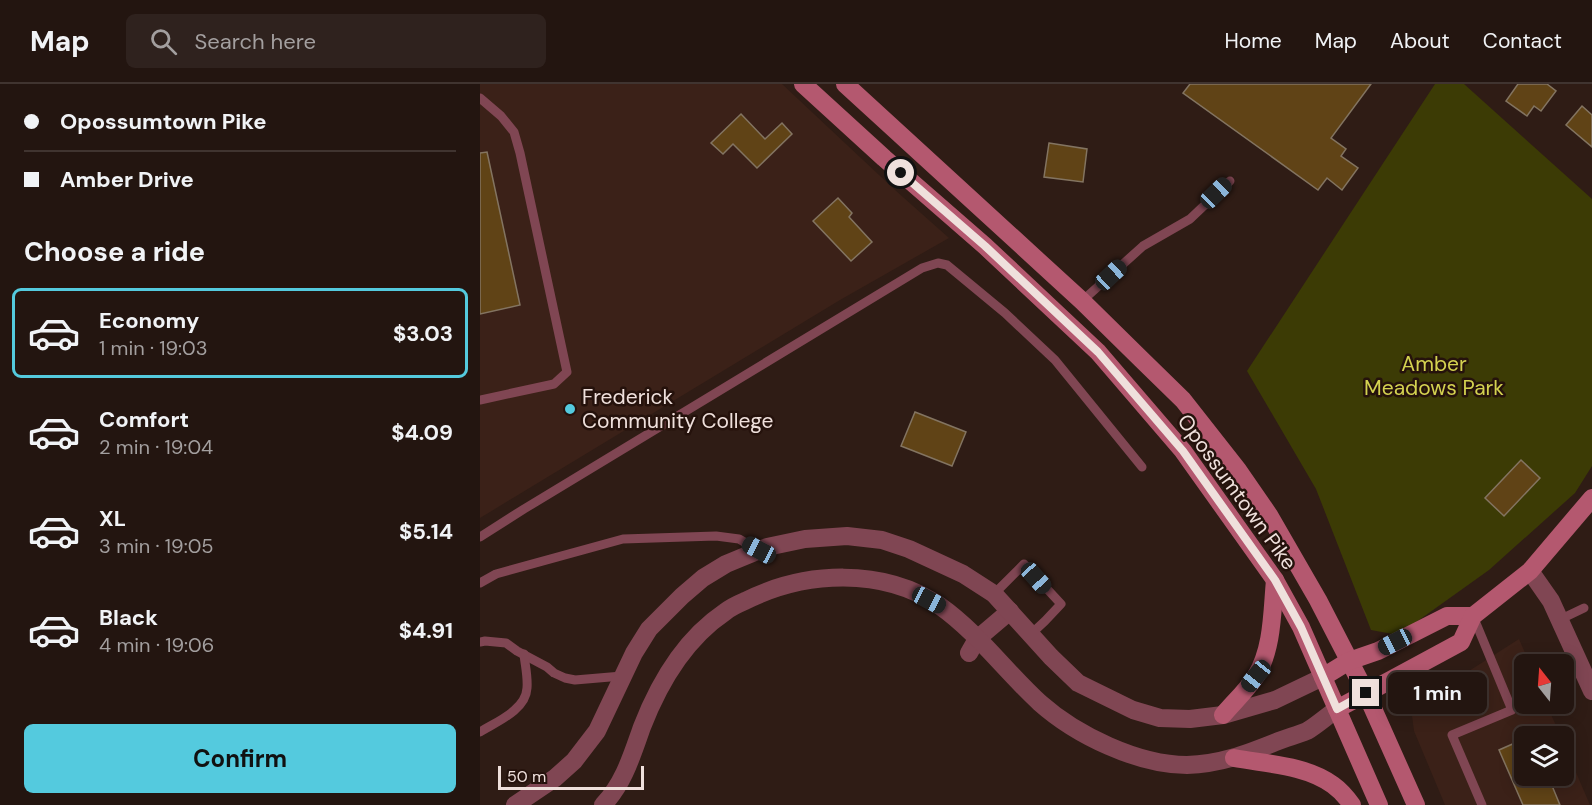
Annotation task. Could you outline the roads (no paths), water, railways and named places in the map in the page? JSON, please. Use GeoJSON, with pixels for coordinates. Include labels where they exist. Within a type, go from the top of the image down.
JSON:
{"type":"FeatureCollection","features":[{"type":"Feature","properties":{"kind":"main road","name":"Opossumtown Pike"},"geometry":{"type":"LineString","coordinates":[[803,84],[985,246],[1098,352],[1183,451],[1275,580],[1301,627],[1379,805]]}},
{"type":"Feature","properties":{"kind":"main road","name":"Opossumtown Pike"},"geometry":{"type":"LineString","coordinates":[[845,84],[1082,301],[1183,400],[1238,470],[1269,515],[1318,600],[1366,693],[1416,805]]}},
{"type":"Feature","properties":{"kind":"main road"},"geometry":{"type":"LineString","coordinates":[[1337,709],[1461,642],[1473,616],[1530,571],[1592,498]]}},
{"type":"Feature","properties":{"kind":"main road"},"geometry":{"type":"LineString","coordinates":[[1223,715],[1256,676],[1264,659],[1270,637],[1275,580]]}},
{"type":"Feature","properties":{"kind":"main road"},"geometry":{"type":"LineString","coordinates":[[1323,677],[1349,661],[1378,651],[1447,616],[1473,616]]}},
{"type":"Feature","properties":{"kind":"main road"},"geometry":{"type":"LineString","coordinates":[[1234,758],[1297,769],[1319,777],[1334,785],[1352,805]]}},
{"type":"Feature","properties":{"kind":"street"},"geometry":{"type":"LineString","coordinates":[[516,805],[555,778],[574,761],[597,730],[622,676],[649,629],[674,604],[703,578],[726,564],[759,550],[805,539],[848,536],[882,540],[909,549],[963,574],[994,594],[1077,683],[1133,710],[1161,718],[1190,719],[1223,715],[1275,700],[1323,677]]}},
{"type":"Feature","properties":{"kind":"street"},"geometry":{"type":"LineString","coordinates":[[1530,571],[1561,619],[1592,691]]}},
{"type":"Feature","properties":{"kind":"street"},"geometry":{"type":"LineString","coordinates":[[603,805],[612,795],[629,764],[657,692],[678,658],[702,630],[725,611],[762,593],[789,585],[829,578],[861,578],[891,584],[918,594],[939,606],[973,646],[1067,723],[1094,740],[1149,760],[1186,765],[1234,758],[1308,730],[1337,709]]}},
{"type":"Feature","properties":{"kind":"street"},"geometry":{"type":"LineString","coordinates":[[973,646],[1010,611]]}},
{"type":"Feature","properties":{"kind":"lane"},"geometry":{"type":"LineString","coordinates":[[480,98],[501,116],[514,132],[567,372],[554,384],[480,400]]}},
{"type":"Feature","properties":{"kind":"lane"},"geometry":{"type":"LineString","coordinates":[[1082,301],[1143,246],[1190,219],[1230,181]]}},
{"type":"Feature","properties":{"kind":"lane"},"geometry":{"type":"LineString","coordinates":[[480,537],[922,268],[938,263],[947,265],[1005,313],[1055,360],[1142,467]]}},
{"type":"Feature","properties":{"kind":"lane"},"geometry":{"type":"LineString","coordinates":[[480,583],[496,574],[623,539],[716,536],[739,539],[759,550]]}},
{"type":"Feature","properties":{"kind":"lane"},"geometry":{"type":"LineString","coordinates":[[994,594],[1024,564],[1061,604],[1031,634]]}},
{"type":"Feature","properties":{"kind":"lane"},"geometry":{"type":"LineString","coordinates":[[1561,619],[1584,608]]}},
{"type":"Feature","properties":{"kind":"lane"},"geometry":{"type":"LineString","coordinates":[[1473,616],[1512,710],[1452,735],[1482,805]]}},
{"type":"Feature","properties":{"kind":"lane"},"geometry":{"type":"LineString","coordinates":[[480,642],[506,643],[565,678],[575,680],[622,676]]}},
{"type":"Feature","properties":{"kind":"lane"},"geometry":{"type":"LineString","coordinates":[[480,732],[518,708],[524,699],[527,691],[524,654]]}},
{"type":"Feature","properties":{"kind":"place","name":"Frederick Community College"},"geometry":{"type":"Point","coordinates":[570,409]}},
{"type":"Feature","properties":{"kind":"park label","name":"Amber Meadows Park"},"geometry":{"type":"Point","coordinates":[1434,376]}}]}
